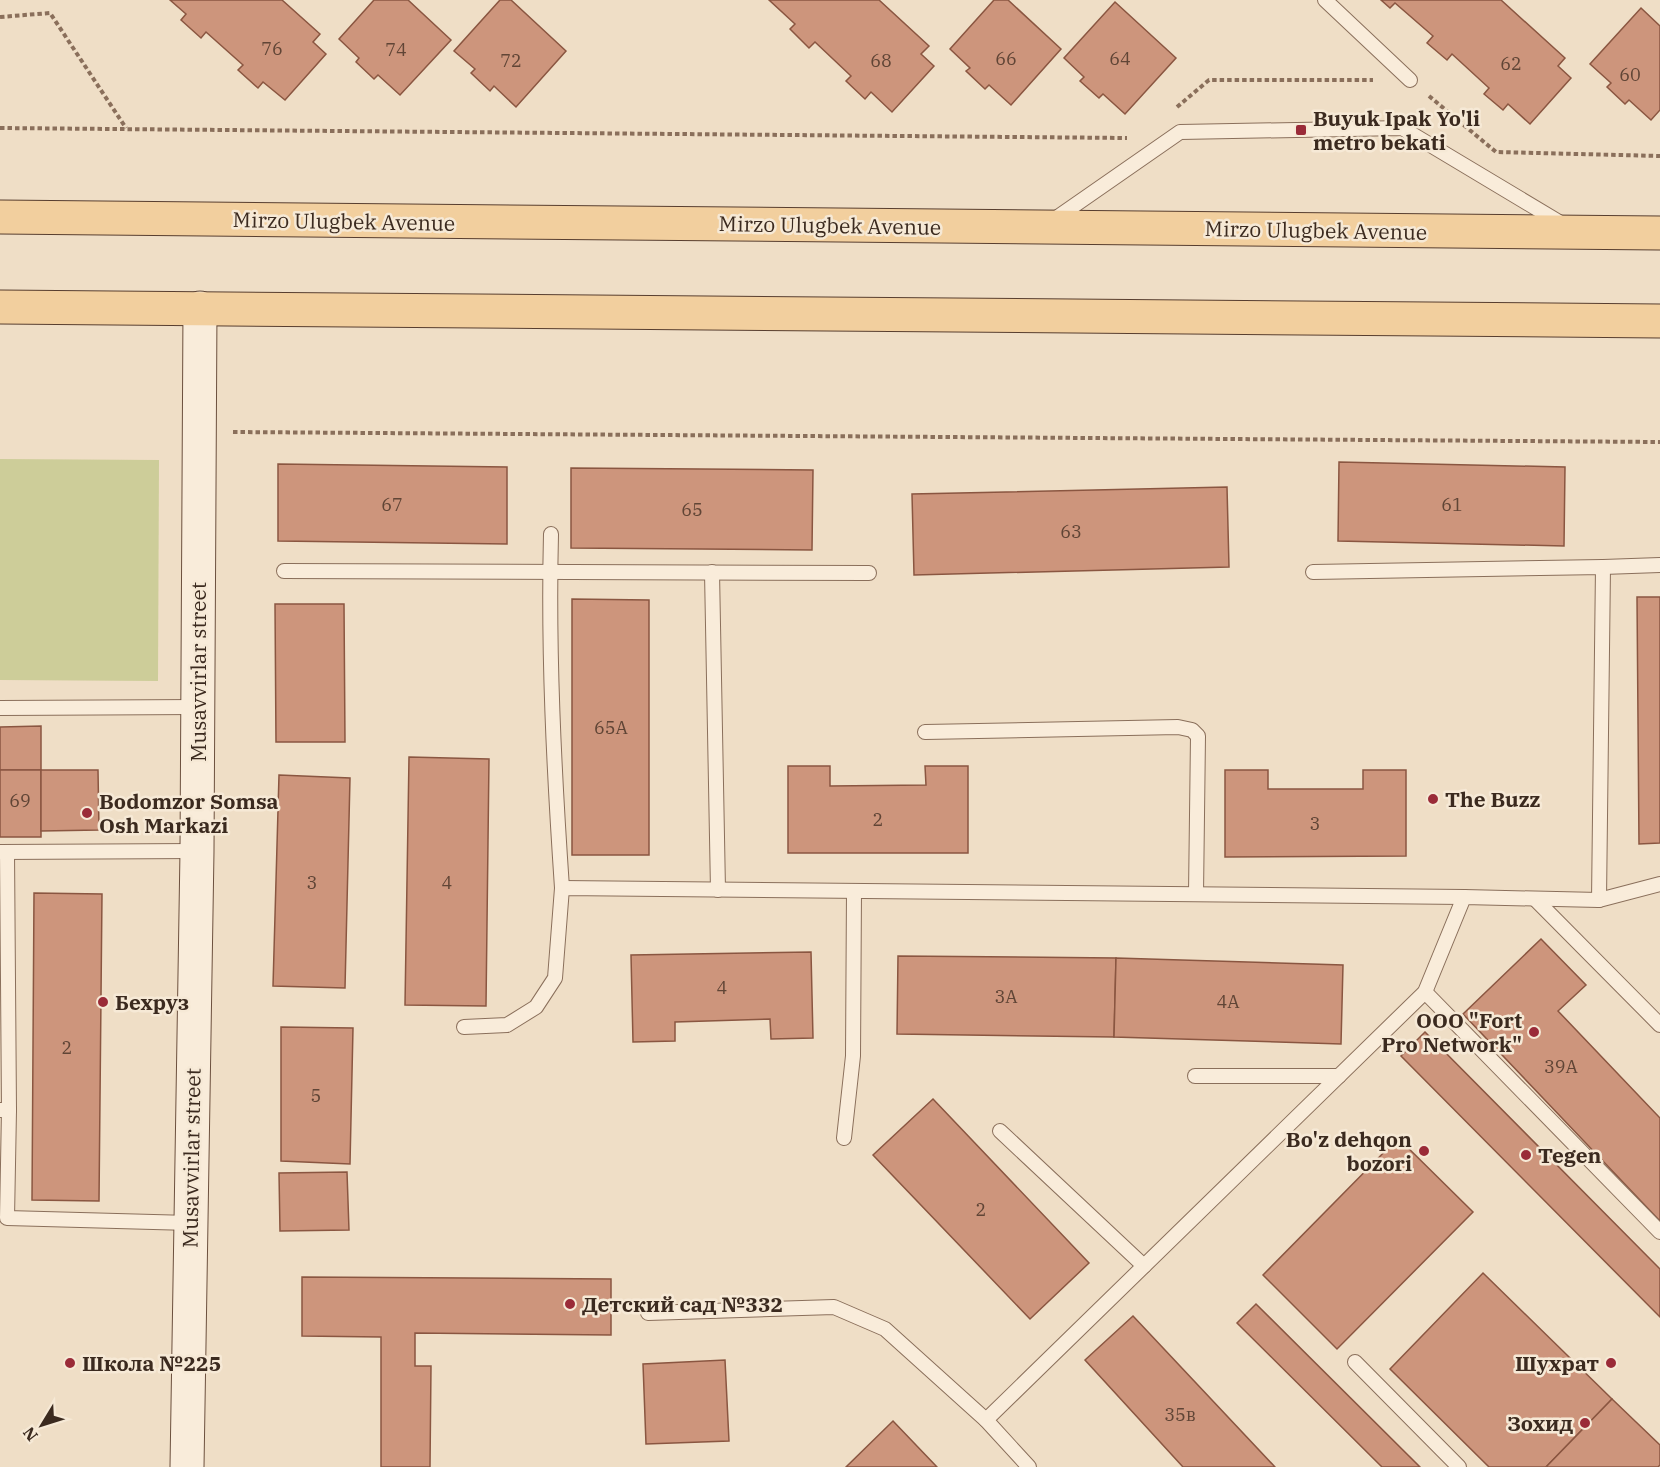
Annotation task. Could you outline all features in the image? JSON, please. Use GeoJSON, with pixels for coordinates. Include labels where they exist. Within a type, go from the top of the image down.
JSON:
{"type":"FeatureCollection","features":[{"type":"Feature","properties":{"kind":"main road","name":"Mirzo Ulugbek Avenue"},"geometry":{"type":"LineString","coordinates":[[0,218],[1660,233]]}},
{"type":"Feature","properties":{"kind":"main road"},"geometry":{"type":"LineString","coordinates":[[0,307],[1660,321]]}},
{"type":"Feature","properties":{"kind":"street","name":"Musavvirlar street"},"geometry":{"type":"LineString","coordinates":[[187,1467],[197,851],[200,308]]}},
{"type":"Feature","properties":{"kind":"lane"},"geometry":{"type":"LineString","coordinates":[[1325,0],[1410,80]]}},
{"type":"Feature","properties":{"kind":"lane"},"geometry":{"type":"LineString","coordinates":[[1043,227],[1180,132],[1402,128],[1576,232]]}},
{"type":"Feature","properties":{"kind":"lane"},"geometry":{"type":"LineString","coordinates":[[464,1027],[507,1025],[536,1007],[555,978],[562,888],[555,777],[549,610],[550,534]]}},
{"type":"Feature","properties":{"kind":"lane"},"geometry":{"type":"LineString","coordinates":[[1313,572],[1660,565]]}},
{"type":"Feature","properties":{"kind":"lane"},"geometry":{"type":"LineString","coordinates":[[1599,900],[1603,567]]}},
{"type":"Feature","properties":{"kind":"lane"},"geometry":{"type":"LineString","coordinates":[[284,571],[869,573]]}},
{"type":"Feature","properties":{"kind":"lane"},"geometry":{"type":"LineString","coordinates":[[712,572],[718,890]]}},
{"type":"Feature","properties":{"kind":"lane"},"geometry":{"type":"LineString","coordinates":[[0,708],[198,707]]}},
{"type":"Feature","properties":{"kind":"lane"},"geometry":{"type":"LineString","coordinates":[[924,732],[1178,727],[1192,730],[1198,736],[1196,894]]}},
{"type":"Feature","properties":{"kind":"lane"},"geometry":{"type":"LineString","coordinates":[[190,1223],[7,1218],[4,1110],[3,852],[197,851]]}},
{"type":"Feature","properties":{"kind":"lane"},"geometry":{"type":"LineString","coordinates":[[562,888],[1599,900],[1660,884]]}},
{"type":"Feature","properties":{"kind":"lane"},"geometry":{"type":"LineString","coordinates":[[844,1138],[853,1056],[854,891]]}},
{"type":"Feature","properties":{"kind":"lane"},"geometry":{"type":"LineString","coordinates":[[986,1420],[1425,992],[1464,897]]}},
{"type":"Feature","properties":{"kind":"lane"},"geometry":{"type":"LineString","coordinates":[[1535,899],[1660,1025]]}},
{"type":"Feature","properties":{"kind":"lane"},"geometry":{"type":"LineString","coordinates":[[1425,992],[1660,1232]]}},
{"type":"Feature","properties":{"kind":"lane"},"geometry":{"type":"LineString","coordinates":[[1195,1076],[1339,1076]]}},
{"type":"Feature","properties":{"kind":"lane"},"geometry":{"type":"LineString","coordinates":[[1000,1131],[1144,1266]]}},
{"type":"Feature","properties":{"kind":"lane"},"geometry":{"type":"LineString","coordinates":[[648,1313],[834,1307],[885,1329],[986,1420],[1029,1467]]}},
{"type":"Feature","properties":{"kind":"lane"},"geometry":{"type":"LineString","coordinates":[[1355,1362],[1459,1467]]}},
{"type":"Feature","properties":{"kind":"path"},"geometry":{"type":"LineString","coordinates":[[0,17],[50,13],[126,129]]}},
{"type":"Feature","properties":{"kind":"path"},"geometry":{"type":"LineString","coordinates":[[1175,109],[1209,80],[1410,80],[1496,153],[1660,156]]}},
{"type":"Feature","properties":{"kind":"path"},"geometry":{"type":"LineString","coordinates":[[0,128],[1130,138]]}},
{"type":"Feature","properties":{"kind":"path"},"geometry":{"type":"LineString","coordinates":[[230,432],[1660,442]]}},
{"type":"Feature","properties":{"kind":"green space"},"geometry":{"type":"Polygon","coordinates":[[[0,459],[159,460],[158,681],[0,680],[0,459]]]}},
{"type":"Feature","properties":{"kind":"building"},"geometry":{"type":"Polygon","coordinates":[[[170,0],[282,0],[320,34],[313,42],[326,54],[285,100],[263,82],[258,88],[238,70],[243,65],[206,32],[201,38],[181,20],[186,14],[170,0]]]}},
{"type":"Feature","properties":{"kind":"building"},"geometry":{"type":"Polygon","coordinates":[[[374,0],[408,0],[451,40],[400,95],[378,75],[374,79],[356,62],[359,58],[339,39],[374,0]]]}},
{"type":"Feature","properties":{"kind":"building"},"geometry":{"type":"Polygon","coordinates":[[[500,0],[511,0],[566,51],[516,107],[494,86],[490,91],[471,73],[475,69],[454,51],[500,0]]]}},
{"type":"Feature","properties":{"kind":"building"},"geometry":{"type":"Polygon","coordinates":[[[769,0],[879,0],[929,46],[921,54],[934,66],[892,112],[871,92],[865,99],[846,81],[851,76],[815,42],[809,48],[790,29],[795,24],[769,0]]]}},
{"type":"Feature","properties":{"kind":"building"},"geometry":{"type":"Polygon","coordinates":[[[994,0],[1008,0],[1061,49],[1011,105],[989,85],[985,89],[966,71],[970,68],[950,49],[994,0]]]}},
{"type":"Feature","properties":{"kind":"building"},"geometry":{"type":"Polygon","coordinates":[[[1381,0],[1501,0],[1565,58],[1558,66],[1571,78],[1530,124],[1508,104],[1503,110],[1484,94],[1489,88],[1452,54],[1447,60],[1427,43],[1433,36],[1395,3],[1390,8],[1381,0]]]}},
{"type":"Feature","properties":{"kind":"building"},"geometry":{"type":"Polygon","coordinates":[[[1115,2],[1176,58],[1125,114],[1103,94],[1099,98],[1080,81],[1084,77],[1064,58],[1115,2]]]}},
{"type":"Feature","properties":{"kind":"building"},"geometry":{"type":"Polygon","coordinates":[[[1641,8],[1660,26],[1660,110],[1651,120],[1629,100],[1625,104],[1607,87],[1611,83],[1590,64],[1641,8]]]}},
{"type":"Feature","properties":{"kind":"building"},"geometry":{"type":"Polygon","coordinates":[[[1339,462],[1565,467],[1564,546],[1338,541],[1339,462]]]}},
{"type":"Feature","properties":{"kind":"building"},"geometry":{"type":"Polygon","coordinates":[[[278,464],[507,467],[507,544],[278,541],[278,464]]]}},
{"type":"Feature","properties":{"kind":"building"},"geometry":{"type":"Polygon","coordinates":[[[571,468],[813,470],[812,550],[571,548],[571,468]]]}},
{"type":"Feature","properties":{"kind":"building"},"geometry":{"type":"Polygon","coordinates":[[[1227,487],[1229,567],[914,575],[912,494],[1227,487]]]}},
{"type":"Feature","properties":{"kind":"building"},"geometry":{"type":"Polygon","coordinates":[[[1637,597],[1660,597],[1660,843],[1639,844],[1637,597]]]}},
{"type":"Feature","properties":{"kind":"building"},"geometry":{"type":"Polygon","coordinates":[[[572,599],[649,600],[649,855],[572,855],[572,599]]]}},
{"type":"Feature","properties":{"kind":"building"},"geometry":{"type":"Polygon","coordinates":[[[275,604],[344,604],[345,742],[276,742],[275,604]]]}},
{"type":"Feature","properties":{"kind":"building"},"geometry":{"type":"Polygon","coordinates":[[[41,726],[41,770],[0,770],[0,727],[41,726]]]}},
{"type":"Feature","properties":{"kind":"building"},"geometry":{"type":"Polygon","coordinates":[[[409,757],[489,759],[486,1006],[405,1005],[409,757]]]}},
{"type":"Feature","properties":{"kind":"building"},"geometry":{"type":"Polygon","coordinates":[[[788,766],[830,766],[830,786],[926,785],[925,766],[968,766],[968,853],[788,853],[788,766]]]}},
{"type":"Feature","properties":{"kind":"building"},"geometry":{"type":"Polygon","coordinates":[[[0,770],[41,770],[41,837],[0,837],[0,770]]]}},
{"type":"Feature","properties":{"kind":"building"},"geometry":{"type":"Polygon","coordinates":[[[41,770],[98,770],[99,830],[41,831],[41,770]]]}},
{"type":"Feature","properties":{"kind":"building"},"geometry":{"type":"Polygon","coordinates":[[[1225,770],[1268,770],[1268,789],[1363,789],[1363,770],[1406,770],[1406,856],[1225,857],[1225,770]]]}},
{"type":"Feature","properties":{"kind":"building"},"geometry":{"type":"Polygon","coordinates":[[[279,775],[350,778],[345,988],[273,986],[279,775]]]}},
{"type":"Feature","properties":{"kind":"building"},"geometry":{"type":"Polygon","coordinates":[[[34,893],[102,894],[99,1201],[32,1200],[34,893]]]}},
{"type":"Feature","properties":{"kind":"building"},"geometry":{"type":"Polygon","coordinates":[[[1541,939],[1586,985],[1558,1011],[1660,1118],[1660,1221],[1463,1014],[1541,939]]]}},
{"type":"Feature","properties":{"kind":"building"},"geometry":{"type":"Polygon","coordinates":[[[811,952],[813,1038],[771,1039],[770,1019],[675,1022],[675,1041],[633,1042],[631,955],[811,952]]]}},
{"type":"Feature","properties":{"kind":"building"},"geometry":{"type":"Polygon","coordinates":[[[898,956],[1116,958],[1114,1037],[897,1034],[898,956]]]}},
{"type":"Feature","properties":{"kind":"building"},"geometry":{"type":"Polygon","coordinates":[[[1116,958],[1343,965],[1341,1044],[1114,1037],[1116,958]]]}},
{"type":"Feature","properties":{"kind":"building"},"geometry":{"type":"Polygon","coordinates":[[[281,1027],[353,1028],[350,1164],[281,1161],[281,1027]]]}},
{"type":"Feature","properties":{"kind":"building"},"geometry":{"type":"Polygon","coordinates":[[[1425,1032],[1660,1269],[1660,1317],[1401,1056],[1425,1032]]]}},
{"type":"Feature","properties":{"kind":"building"},"geometry":{"type":"Polygon","coordinates":[[[933,1099],[1089,1263],[1030,1319],[873,1155],[933,1099]]]}},
{"type":"Feature","properties":{"kind":"building"},"geometry":{"type":"Polygon","coordinates":[[[1398,1138],[1473,1212],[1337,1349],[1263,1275],[1398,1138]]]}},
{"type":"Feature","properties":{"kind":"building"},"geometry":{"type":"Polygon","coordinates":[[[347,1172],[349,1230],[280,1231],[279,1173],[347,1172]]]}},
{"type":"Feature","properties":{"kind":"building"},"geometry":{"type":"Polygon","coordinates":[[[1483,1273],[1612,1399],[1546,1467],[1489,1467],[1390,1369],[1483,1273]]]}},
{"type":"Feature","properties":{"kind":"building"},"geometry":{"type":"Polygon","coordinates":[[[302,1277],[611,1279],[611,1335],[415,1333],[415,1366],[431,1366],[430,1467],[381,1467],[381,1337],[302,1336],[302,1277]]]}},
{"type":"Feature","properties":{"kind":"building"},"geometry":{"type":"Polygon","coordinates":[[[1256,1304],[1420,1467],[1382,1467],[1237,1323],[1256,1304]]]}},
{"type":"Feature","properties":{"kind":"building"},"geometry":{"type":"Polygon","coordinates":[[[1133,1316],[1275,1467],[1183,1467],[1085,1360],[1133,1316]]]}},
{"type":"Feature","properties":{"kind":"building"},"geometry":{"type":"Polygon","coordinates":[[[725,1360],[729,1441],[646,1444],[643,1364],[725,1360]]]}},
{"type":"Feature","properties":{"kind":"building"},"geometry":{"type":"Polygon","coordinates":[[[1612,1399],[1660,1445],[1660,1465],[1658,1467],[1546,1467],[1612,1399]]]}},
{"type":"Feature","properties":{"kind":"building"},"geometry":{"type":"Polygon","coordinates":[[[893,1421],[937,1467],[846,1467],[893,1421]]]}},
{"type":"Feature","properties":{"kind":"place","name":"Buyuk Ipak Yo'li metro bekati"},"geometry":{"type":"Point","coordinates":[1301,130]}},
{"type":"Feature","properties":{"kind":"place","name":"The Buzz"},"geometry":{"type":"Point","coordinates":[1433,799]}},
{"type":"Feature","properties":{"kind":"place","name":"Bodomzor Somsa Osh Markazi"},"geometry":{"type":"Point","coordinates":[87,813]}},
{"type":"Feature","properties":{"kind":"place","name":"Бехруз"},"geometry":{"type":"Point","coordinates":[103,1002]}},
{"type":"Feature","properties":{"kind":"place","name":"ООО \"Fort Pro Network\""},"geometry":{"type":"Point","coordinates":[1534,1032]}},
{"type":"Feature","properties":{"kind":"place","name":"Bo'z dehqon bozori"},"geometry":{"type":"Point","coordinates":[1424,1151]}},
{"type":"Feature","properties":{"kind":"place","name":"Tegen"},"geometry":{"type":"Point","coordinates":[1526,1155]}},
{"type":"Feature","properties":{"kind":"place","name":"Детский сад №332"},"geometry":{"type":"Point","coordinates":[570,1304]}},
{"type":"Feature","properties":{"kind":"place","name":"Школа №225"},"geometry":{"type":"Point","coordinates":[70,1363]}},
{"type":"Feature","properties":{"kind":"place","name":"Шухрат"},"geometry":{"type":"Point","coordinates":[1611,1363]}},
{"type":"Feature","properties":{"kind":"place","name":"Зохид"},"geometry":{"type":"Point","coordinates":[1585,1423]}}]}
